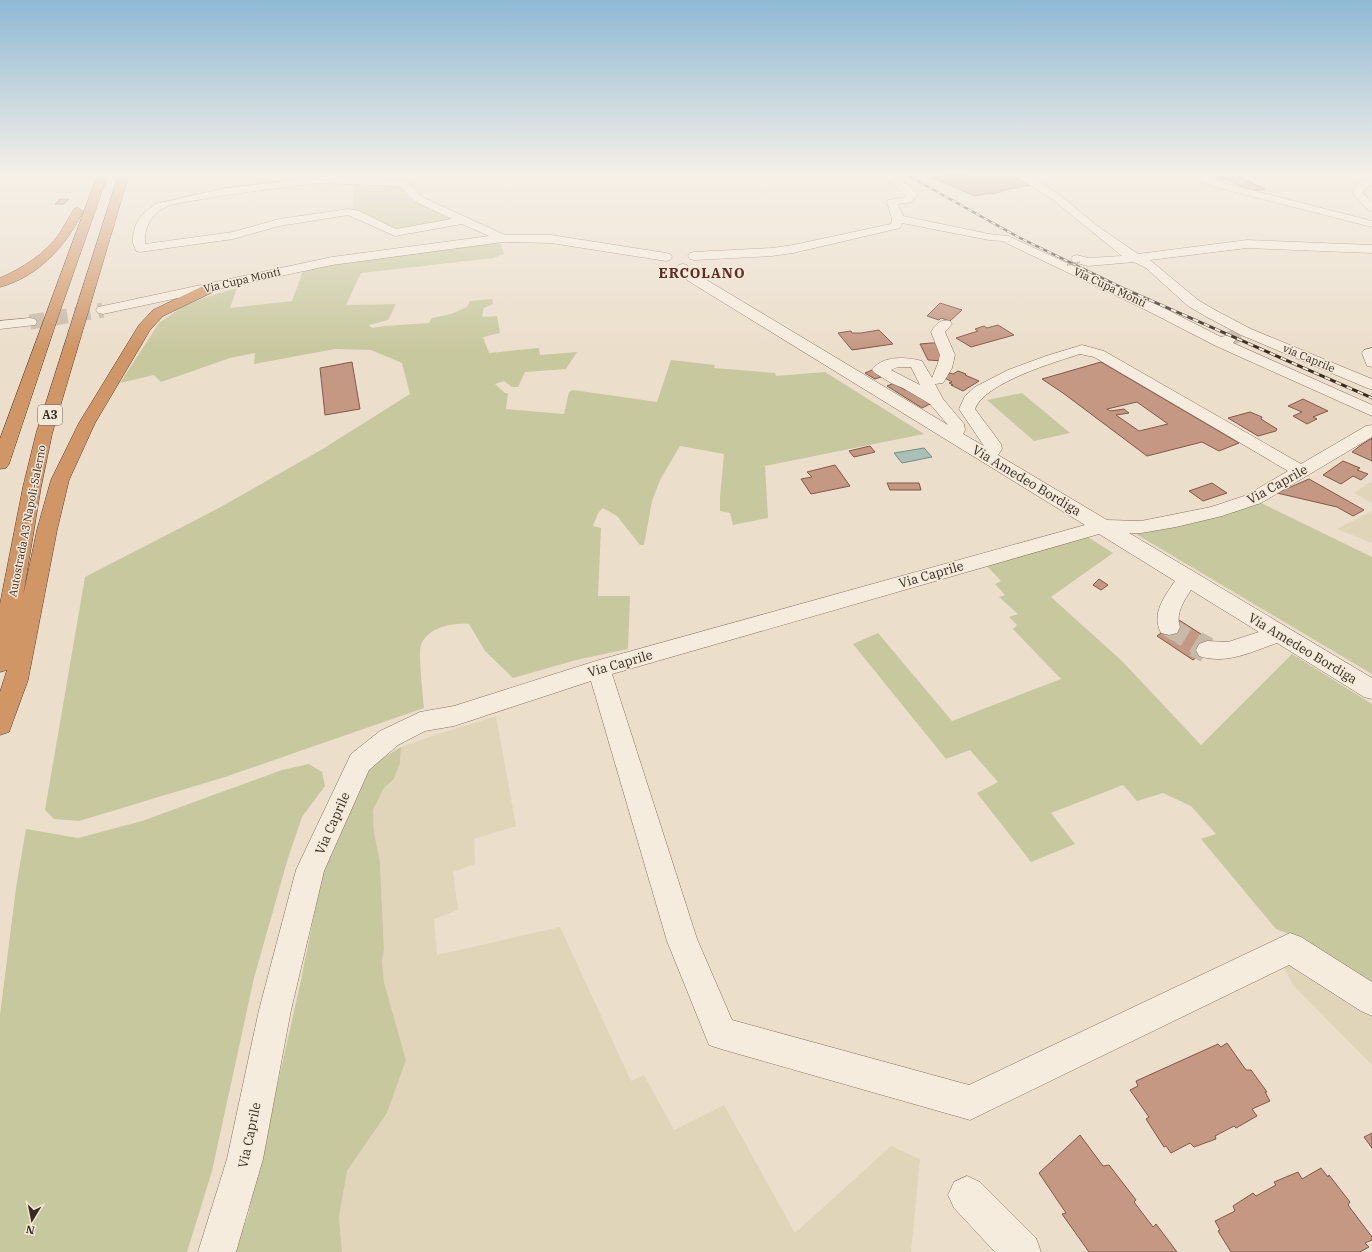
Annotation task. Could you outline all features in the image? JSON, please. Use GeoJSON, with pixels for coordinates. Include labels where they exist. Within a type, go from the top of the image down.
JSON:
{"type":"FeatureCollection","features":[{"type":"Feature","properties":{"kind":"highway"},"geometry":{"type":"LineString","coordinates":[[0,283],[36,265],[54,249],[67,232]]}},
{"type":"Feature","properties":{"kind":"highway","name":"A3"},"geometry":{"type":"LineString","coordinates":[[0,464],[82,232]]}},
{"type":"Feature","properties":{"kind":"highway","name":"Autostrada A3 Napoli-Salerno"},"geometry":{"type":"LineString","coordinates":[[0,663],[32,487],[44,434],[106,232]]}},
{"type":"Feature","properties":{"kind":"highway"},"geometry":{"type":"LineString","coordinates":[[0,725],[16,680],[46,530],[60,480],[87,423],[144,328],[158,313],[208,289]]}},
{"type":"Feature","properties":{"kind":"street"},"geometry":{"type":"LineString","coordinates":[[141,232],[139,243],[140,248],[173,242],[249,232]]}},
{"type":"Feature","properties":{"kind":"street"},"geometry":{"type":"LineString","coordinates":[[491,232],[503,238]]}},
{"type":"Feature","properties":{"kind":"street","name":"Via Cupa Monti"},"geometry":{"type":"LineString","coordinates":[[103,310],[208,289],[281,271],[332,261],[503,238],[551,239],[680,258],[772,252],[793,249],[867,232]]}},
{"type":"Feature","properties":{"kind":"street","name":"Via Cupa Monti"},"geometry":{"type":"LineString","coordinates":[[971,232],[989,237],[1004,238],[1151,307],[1234,337]]}},
{"type":"Feature","properties":{"kind":"street"},"geometry":{"type":"LineString","coordinates":[[1099,232],[1128,254],[1150,265],[1234,337]]}},
{"type":"Feature","properties":{"kind":"street"},"geometry":{"type":"LineString","coordinates":[[1075,262],[1138,258],[1247,244],[1372,249]]}},
{"type":"Feature","properties":{"kind":"street","name":"Via Amedeo Bordiga"},"geometry":{"type":"LineString","coordinates":[[680,258],[685,272],[695,279],[850,364],[952,435],[1372,690]]}},
{"type":"Feature","properties":{"kind":"street"},"geometry":{"type":"LineString","coordinates":[[0,325],[30,322]]}},
{"type":"Feature","properties":{"kind":"street"},"geometry":{"type":"LineString","coordinates":[[938,380],[945,366],[947,350],[939,338],[938,332],[945,324]]}},
{"type":"Feature","properties":{"kind":"street","name":"via Caprile"},"geometry":{"type":"LineString","coordinates":[[1234,337],[1372,385]]}},
{"type":"Feature","properties":{"kind":"street","name":"Via Caprile"},"geometry":{"type":"LineString","coordinates":[[1234,337],[1372,411]]}},
{"type":"Feature","properties":{"kind":"street"},"geometry":{"type":"LineString","coordinates":[[917,348],[938,380],[952,409],[973,432],[983,453],[993,449],[992,444],[967,409],[969,400],[997,380],[1077,350],[1082,350],[1099,354],[1300,471]]}},
{"type":"Feature","properties":{"kind":"street"},"geometry":{"type":"LineString","coordinates":[[1372,352],[1369,353],[1372,363]]}},
{"type":"Feature","properties":{"kind":"street"},"geometry":{"type":"LineString","coordinates":[[936,401],[956,424],[957,430],[952,435]]}},
{"type":"Feature","properties":{"kind":"street","name":"Via Caprile"},"geometry":{"type":"LineString","coordinates":[[217,1252],[245,1159],[275,1010],[310,870],[360,762],[389,738],[420,722],[454,716],[599,669],[1103,526],[1141,526],[1215,512],[1254,499],[1372,430]]}},
{"type":"Feature","properties":{"kind":"street"},"geometry":{"type":"LineString","coordinates":[[1169,627],[1167,624],[1167,614],[1188,578]]}},
{"type":"Feature","properties":{"kind":"street"},"geometry":{"type":"LineString","coordinates":[[1207,650],[1228,651],[1280,634]]}},
{"type":"Feature","properties":{"kind":"street"},"geometry":{"type":"LineString","coordinates":[[599,669],[682,941],[721,1033],[970,1103],[1290,948],[1372,1000]]}},
{"type":"Feature","properties":{"kind":"street"},"geometry":{"type":"LineString","coordinates":[[967,1196],[1022,1252]]}},
{"type":"Feature","properties":{"kind":"shaded area"},"geometry":{"type":"Polygon","coordinates":[[[924,448],[932,457],[902,463],[894,453],[924,448]]]}},
{"type":"Feature","properties":{"kind":"shaded area"},"geometry":{"type":"Polygon","coordinates":[[[1372,481],[1372,503],[1354,493],[1372,481]]]}},
{"type":"Feature","properties":{"kind":"shaded area"},"geometry":{"type":"Polygon","coordinates":[[[1372,511],[1372,543],[1337,529],[1372,511]]]}},
{"type":"Feature","properties":{"kind":"shaded area"},"geometry":{"type":"Polygon","coordinates":[[[496,716],[516,826],[474,839],[475,864],[453,872],[458,910],[434,919],[437,955],[560,927],[631,1081],[644,1075],[674,1130],[724,1105],[795,1233],[891,1146],[920,1159],[911,1252],[342,1252],[339,1217],[347,1171],[387,1113],[406,1060],[384,982],[382,961],[384,950],[380,862],[374,832],[373,810],[384,788],[394,779],[400,763],[401,747],[496,716]]]}},
{"type":"Feature","properties":{"kind":"shaded area"},"geometry":{"type":"Polygon","coordinates":[[[1294,959],[1372,1008],[1372,1065],[1293,985],[1282,964],[1294,959]]]}},
{"type":"Feature","properties":{"kind":"green space"},"geometry":{"type":"Polygon","coordinates":[[[500,242],[504,254],[493,258],[361,273],[346,305],[396,304],[388,320],[369,325],[372,328],[429,323],[432,318],[451,314],[467,307],[470,301],[492,299],[493,304],[484,308],[482,317],[497,316],[500,333],[483,337],[489,353],[539,348],[540,355],[577,352],[566,369],[525,372],[518,387],[512,387],[504,381],[495,384],[505,393],[508,393],[506,409],[564,414],[569,392],[573,390],[657,402],[671,360],[715,365],[714,368],[775,373],[776,376],[825,372],[924,434],[765,466],[768,518],[733,525],[730,513],[720,511],[724,454],[680,446],[660,480],[652,501],[644,545],[640,545],[617,516],[603,508],[598,513],[593,526],[601,528],[598,596],[630,596],[628,649],[576,660],[513,678],[485,651],[469,624],[455,624],[441,627],[429,634],[424,639],[420,649],[424,708],[225,777],[79,821],[54,819],[45,810],[85,577],[217,509],[321,450],[410,394],[402,363],[371,350],[335,349],[254,364],[255,353],[230,358],[161,382],[154,375],[120,383],[159,323],[182,307],[203,298],[237,288],[230,308],[292,301],[303,271],[380,255],[500,242]]]}},
{"type":"Feature","properties":{"kind":"green space"},"geometry":{"type":"Polygon","coordinates":[[[1022,393],[1070,433],[1034,441],[987,400],[1022,393]]]}},
{"type":"Feature","properties":{"kind":"green space"},"geometry":{"type":"Polygon","coordinates":[[[1259,502],[1372,557],[1372,674],[1136,534],[1198,521],[1228,513],[1259,502]]]}},
{"type":"Feature","properties":{"kind":"green space"},"geometry":{"type":"Polygon","coordinates":[[[1083,534],[1113,553],[1051,597],[1122,661],[1201,745],[1292,654],[1372,704],[1372,984],[1299,938],[1276,929],[1201,839],[1216,834],[1191,806],[1163,793],[1137,801],[1123,785],[1051,813],[1075,844],[1031,862],[977,793],[998,782],[970,750],[946,759],[853,644],[878,633],[952,721],[1061,679],[1013,629],[1017,625],[1009,617],[1018,614],[999,597],[1005,595],[995,584],[1001,581],[986,565],[1083,534]]]}},
{"type":"Feature","properties":{"kind":"green space"},"geometry":{"type":"Polygon","coordinates":[[[401,747],[400,763],[394,779],[384,788],[373,810],[374,832],[380,862],[384,950],[382,961],[384,982],[406,1060],[387,1113],[347,1171],[339,1217],[342,1252],[234,1252],[248,1216],[301,980],[330,837],[370,766],[401,747]]]}},
{"type":"Feature","properties":{"kind":"green space"},"geometry":{"type":"Polygon","coordinates":[[[309,764],[322,772],[325,786],[302,817],[288,858],[254,978],[212,1171],[187,1252],[0,1252],[0,1015],[16,888],[26,829],[78,838],[142,821],[282,770],[309,764]]]}},
{"type":"Feature","properties":{"kind":"building"},"geometry":{"type":"Polygon","coordinates":[[[940,303],[962,310],[950,321],[941,318],[939,320],[927,316],[940,303]]]}},
{"type":"Feature","properties":{"kind":"building"},"geometry":{"type":"Polygon","coordinates":[[[998,325],[1014,335],[971,347],[956,338],[978,331],[975,329],[984,326],[987,328],[998,325]]]}},
{"type":"Feature","properties":{"kind":"building"},"geometry":{"type":"Polygon","coordinates":[[[879,330],[893,344],[852,350],[838,333],[851,331],[852,333],[861,333],[879,330]]]}},
{"type":"Feature","properties":{"kind":"building"},"geometry":{"type":"Polygon","coordinates":[[[939,343],[944,361],[928,360],[920,344],[939,343]]]}},
{"type":"Feature","properties":{"kind":"building"},"geometry":{"type":"Polygon","coordinates":[[[352,362],[360,409],[325,415],[320,368],[352,362]]]}},
{"type":"Feature","properties":{"kind":"building"},"geometry":{"type":"Polygon","coordinates":[[[1101,362],[1239,443],[1219,451],[1202,442],[1147,456],[1042,379],[1101,362]],[[1137,402],[1107,409],[1110,411],[1124,409],[1129,413],[1116,415],[1139,431],[1168,424],[1137,402]]]}},
{"type":"Feature","properties":{"kind":"building"},"geometry":{"type":"Polygon","coordinates":[[[872,370],[881,377],[875,379],[865,373],[872,370]]]}},
{"type":"Feature","properties":{"kind":"building"},"geometry":{"type":"Polygon","coordinates":[[[958,371],[979,381],[963,391],[951,385],[953,385],[949,383],[952,382],[943,377],[958,371]]]}},
{"type":"Feature","properties":{"kind":"building"},"geometry":{"type":"Polygon","coordinates":[[[894,383],[905,390],[908,388],[930,404],[922,408],[887,386],[894,383]]]}},
{"type":"Feature","properties":{"kind":"building"},"geometry":{"type":"Polygon","coordinates":[[[1303,399],[1328,411],[1313,417],[1317,419],[1307,424],[1293,416],[1302,412],[1288,406],[1303,399]]]}},
{"type":"Feature","properties":{"kind":"building"},"geometry":{"type":"Polygon","coordinates":[[[1250,412],[1262,417],[1261,419],[1277,429],[1276,431],[1258,436],[1228,418],[1250,412]]]}},
{"type":"Feature","properties":{"kind":"building"},"geometry":{"type":"Polygon","coordinates":[[[1372,438],[1372,461],[1352,452],[1361,445],[1372,438]]]}},
{"type":"Feature","properties":{"kind":"building"},"geometry":{"type":"Polygon","coordinates":[[[870,446],[875,452],[854,457],[849,451],[870,446]]]}},
{"type":"Feature","properties":{"kind":"building"},"geometry":{"type":"Polygon","coordinates":[[[1343,461],[1360,468],[1357,470],[1368,474],[1361,480],[1353,476],[1341,484],[1323,475],[1343,461]]]}},
{"type":"Feature","properties":{"kind":"building"},"geometry":{"type":"Polygon","coordinates":[[[835,465],[850,486],[811,494],[801,479],[812,477],[807,472],[835,465]]]}},
{"type":"Feature","properties":{"kind":"building"},"geometry":{"type":"Polygon","coordinates":[[[1309,479],[1364,510],[1353,516],[1337,507],[1277,493],[1309,479]]]}},
{"type":"Feature","properties":{"kind":"building"},"geometry":{"type":"Polygon","coordinates":[[[887,483],[919,483],[921,490],[890,490],[887,483]]]}},
{"type":"Feature","properties":{"kind":"building"},"geometry":{"type":"Polygon","coordinates":[[[1212,483],[1227,493],[1203,501],[1189,491],[1212,483]]]}},
{"type":"Feature","properties":{"kind":"building"},"geometry":{"type":"Polygon","coordinates":[[[1099,579],[1108,585],[1101,590],[1093,585],[1099,579]]]}},
{"type":"Feature","properties":{"kind":"building"},"geometry":{"type":"Polygon","coordinates":[[[1179,620],[1215,643],[1193,660],[1157,636],[1179,620]]]}},
{"type":"Feature","properties":{"kind":"building"},"geometry":{"type":"Polygon","coordinates":[[[1227,1043],[1246,1070],[1251,1070],[1267,1092],[1265,1092],[1270,1101],[1252,1109],[1257,1116],[1236,1128],[1234,1126],[1215,1136],[1216,1139],[1194,1147],[1190,1143],[1171,1153],[1166,1146],[1164,1147],[1146,1119],[1149,1117],[1130,1090],[1138,1086],[1136,1081],[1218,1044],[1221,1047],[1227,1043]]]}},
{"type":"Feature","properties":{"kind":"building"},"geometry":{"type":"Polygon","coordinates":[[[1372,1133],[1372,1148],[1364,1137],[1372,1133]]]}},
{"type":"Feature","properties":{"kind":"building"},"geometry":{"type":"Polygon","coordinates":[[[1080,1135],[1103,1166],[1109,1165],[1136,1200],[1134,1202],[1153,1227],[1156,1224],[1177,1252],[1089,1252],[1062,1214],[1066,1213],[1039,1173],[1080,1135]]]}},
{"type":"Feature","properties":{"kind":"building"},"geometry":{"type":"Polygon","coordinates":[[[1321,1168],[1328,1177],[1329,1175],[1350,1202],[1348,1205],[1372,1237],[1372,1240],[1365,1243],[1369,1247],[1360,1252],[1231,1252],[1218,1231],[1220,1230],[1215,1221],[1235,1211],[1233,1206],[1253,1193],[1256,1196],[1276,1185],[1274,1182],[1298,1172],[1302,1179],[1321,1168]]]}},
{"type":"Feature","properties":{"kind":"tunnel"},"geometry":{"type":"LineString","coordinates":[[30,322],[103,310]]}},
{"type":"Feature","properties":{"kind":"tunnel"},"geometry":{"type":"LineString","coordinates":[[1229,339],[1240,334]]}},
{"type":"Feature","properties":{"kind":"tunnel"},"geometry":{"type":"LineString","coordinates":[[1169,627],[1198,645]]}},
{"type":"Feature","properties":{"kind":"tunnel"},"geometry":{"type":"LineString","coordinates":[[1196,644],[1207,650]]}},
{"type":"Feature","properties":{"kind":"railway"},"geometry":{"type":"LineString","coordinates":[[1010,232],[1129,291]]}},
{"type":"Feature","properties":{"kind":"railway"},"geometry":{"type":"LineString","coordinates":[[1127,290],[1372,398]]}},
{"type":"Feature","properties":{"kind":"district","name":"ERCOLANO"},"geometry":{"type":"Point","coordinates":[702,273]}}]}
